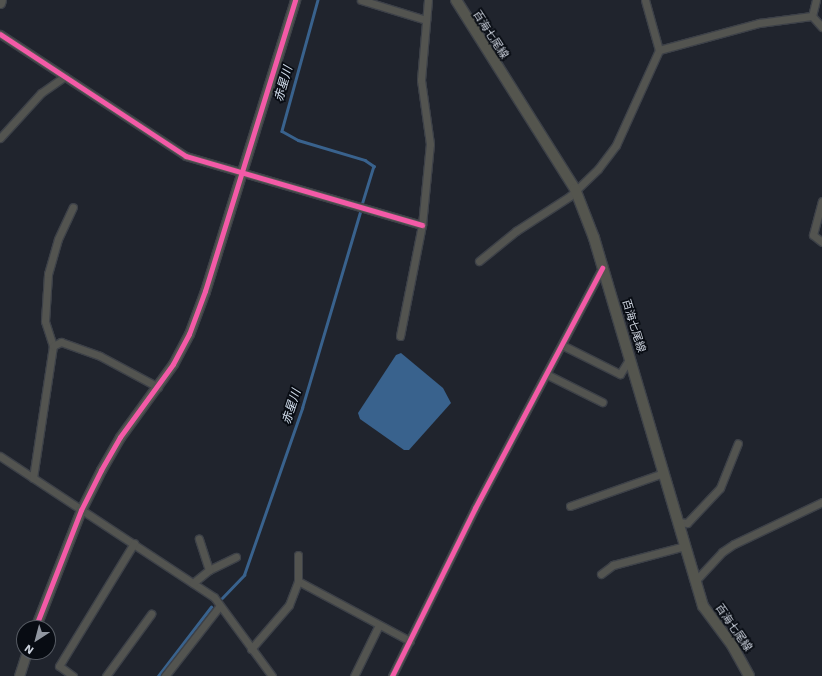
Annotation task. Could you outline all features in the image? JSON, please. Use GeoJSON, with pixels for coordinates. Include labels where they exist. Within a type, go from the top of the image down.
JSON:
{"type":"FeatureCollection","features":[{"type":"Feature","properties":{"kind":"main road","name":"百海七尾線"},"geometry":{"type":"LineString","coordinates":[[456,0],[576,189],[630,358],[685,546],[697,580],[703,606],[732,645],[749,676]]}},
{"type":"Feature","properties":{"kind":"street"},"geometry":{"type":"LineString","coordinates":[[37,620],[81,510],[120,437],[158,387],[189,334],[243,172],[294,0]]}},
{"type":"Feature","properties":{"kind":"street"},"geometry":{"type":"LineString","coordinates":[[361,0],[426,20]]}},
{"type":"Feature","properties":{"kind":"street"},"geometry":{"type":"LineString","coordinates":[[400,336],[422,225],[430,144],[420,80],[428,0]]}},
{"type":"Feature","properties":{"kind":"street"},"geometry":{"type":"LineString","coordinates":[[479,261],[516,230],[570,196],[598,168],[616,145],[659,50],[645,0]]}},
{"type":"Feature","properties":{"kind":"street"},"geometry":{"type":"LineString","coordinates":[[812,16],[816,0]]}},
{"type":"Feature","properties":{"kind":"street"},"geometry":{"type":"LineString","coordinates":[[659,50],[759,23],[812,16]]}},
{"type":"Feature","properties":{"kind":"street"},"geometry":{"type":"LineString","coordinates":[[812,16],[822,27]]}},
{"type":"Feature","properties":{"kind":"street"},"geometry":{"type":"LineString","coordinates":[[0,34],[186,156],[422,225]]}},
{"type":"Feature","properties":{"kind":"street"},"geometry":{"type":"LineString","coordinates":[[0,138],[41,93],[65,76]]}},
{"type":"Feature","properties":{"kind":"street"},"geometry":{"type":"LineString","coordinates":[[822,201],[813,234],[822,242]]}},
{"type":"Feature","properties":{"kind":"street"},"geometry":{"type":"LineString","coordinates":[[33,478],[53,346],[45,321],[48,274],[58,239],[73,207]]}},
{"type":"Feature","properties":{"kind":"street"},"geometry":{"type":"LineString","coordinates":[[392,676],[546,374],[602,268]]}},
{"type":"Feature","properties":{"kind":"street"},"geometry":{"type":"LineString","coordinates":[[53,346],[61,342],[100,356],[158,387]]}},
{"type":"Feature","properties":{"kind":"street"},"geometry":{"type":"LineString","coordinates":[[562,345],[620,374],[630,358]]}},
{"type":"Feature","properties":{"kind":"street"},"geometry":{"type":"LineString","coordinates":[[546,374],[602,402]]}},
{"type":"Feature","properties":{"kind":"street"},"geometry":{"type":"LineString","coordinates":[[678,522],[687,523],[720,488],[738,443]]}},
{"type":"Feature","properties":{"kind":"street"},"geometry":{"type":"LineString","coordinates":[[0,456],[214,597],[219,606],[272,676]]}},
{"type":"Feature","properties":{"kind":"street"},"geometry":{"type":"LineString","coordinates":[[570,506],[663,473]]}},
{"type":"Feature","properties":{"kind":"street"},"geometry":{"type":"LineString","coordinates":[[697,580],[722,552],[734,544],[822,502]]}},
{"type":"Feature","properties":{"kind":"street"},"geometry":{"type":"LineString","coordinates":[[199,539],[209,570]]}},
{"type":"Feature","properties":{"kind":"street"},"geometry":{"type":"LineString","coordinates":[[72,676],[59,666],[134,543]]}},
{"type":"Feature","properties":{"kind":"street"},"geometry":{"type":"LineString","coordinates":[[601,574],[614,565],[685,546]]}},
{"type":"Feature","properties":{"kind":"street"},"geometry":{"type":"LineString","coordinates":[[251,649],[289,605],[298,581],[298,555]]}},
{"type":"Feature","properties":{"kind":"street"},"geometry":{"type":"LineString","coordinates":[[194,583],[209,570],[236,557]]}},
{"type":"Feature","properties":{"kind":"street"},"geometry":{"type":"LineString","coordinates":[[298,581],[410,641]]}},
{"type":"Feature","properties":{"kind":"street"},"geometry":{"type":"LineString","coordinates":[[165,676],[219,606]]}},
{"type":"Feature","properties":{"kind":"street"},"geometry":{"type":"LineString","coordinates":[[106,676],[151,614]]}},
{"type":"Feature","properties":{"kind":"street"},"geometry":{"type":"LineString","coordinates":[[354,676],[379,625]]}},
{"type":"Feature","properties":{"kind":"street"},"geometry":{"type":"LineString","coordinates":[[18,676],[23,660]]}},
{"type":"Feature","properties":{"kind":"water"},"geometry":{"type":"Polygon","coordinates":[[[401,353],[443,388],[451,403],[409,450],[404,450],[360,419],[358,413],[396,355],[401,353]]]}},
{"type":"Feature","properties":{"kind":"waterway","name":"赤星川"},"geometry":{"type":"LineString","coordinates":[[318,0],[282,131],[298,140],[365,160],[374,166],[362,205]]}},
{"type":"Feature","properties":{"kind":"waterway","name":"赤星川"},"geometry":{"type":"LineString","coordinates":[[222,598],[244,575],[302,408],[360,212]]}},
{"type":"Feature","properties":{"kind":"waterway","name":"赤星川"},"geometry":{"type":"LineString","coordinates":[[158,676],[211,607]]}},
{"type":"Feature","properties":{"kind":"cycle path"},"geometry":{"type":"LineString","coordinates":[[38,620],[81,510],[101,470],[120,437],[173,364],[189,334],[205,291],[295,0]]}},
{"type":"Feature","properties":{"kind":"cycle path"},"geometry":{"type":"LineString","coordinates":[[0,34],[186,156],[422,225]]}},
{"type":"Feature","properties":{"kind":"cycle path"},"geometry":{"type":"LineString","coordinates":[[392,676],[475,508],[602,268]]}}]}
